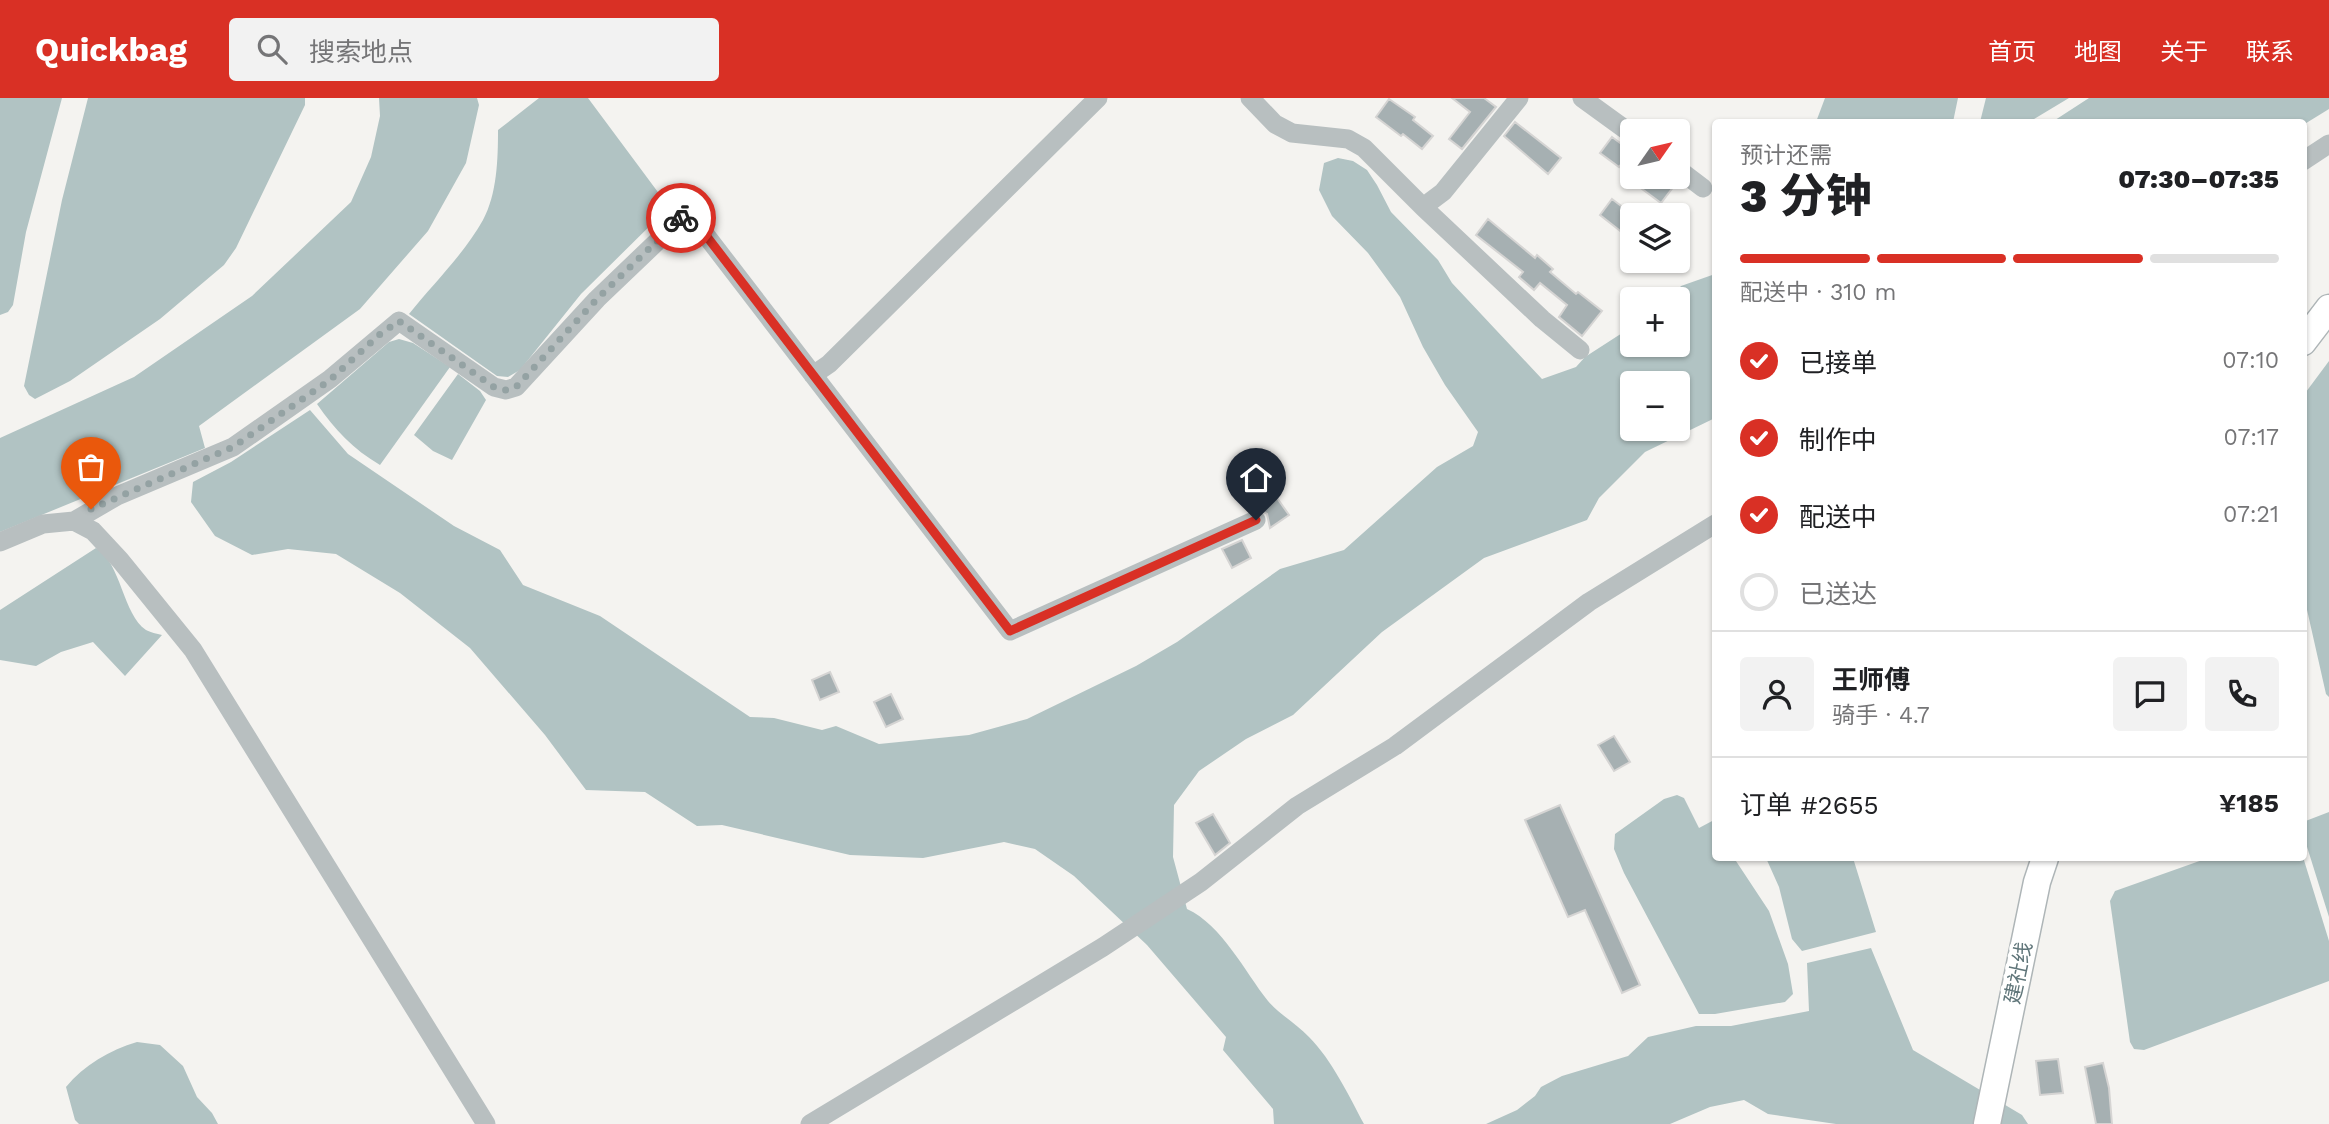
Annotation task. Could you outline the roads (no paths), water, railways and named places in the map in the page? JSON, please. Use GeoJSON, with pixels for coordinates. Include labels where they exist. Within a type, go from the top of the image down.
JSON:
{"type":"FeatureCollection","features":[{"type":"Feature","properties":{"kind":"main road"},"geometry":{"type":"LineString","coordinates":[[2307,337],[2329,308]]}},
{"type":"Feature","properties":{"kind":"main road","name":"建社线"},"geometry":{"type":"LineString","coordinates":[[1987,1124],[2037,882],[2044,861]]}},
{"type":"Feature","properties":{"kind":"street"},"geometry":{"type":"LineString","coordinates":[[813,375],[829,364],[1098,98]]}},
{"type":"Feature","properties":{"kind":"street"},"geometry":{"type":"LineString","coordinates":[[1250,98],[1275,124],[1292,133],[1348,139],[1364,148],[1532,310],[1580,350]]}},
{"type":"Feature","properties":{"kind":"street"},"geometry":{"type":"LineString","coordinates":[[1423,207],[1443,192],[1519,98]]}},
{"type":"Feature","properties":{"kind":"street"},"geometry":{"type":"LineString","coordinates":[[1582,98],[1620,126]]}},
{"type":"Feature","properties":{"kind":"street"},"geometry":{"type":"LineString","coordinates":[[2307,159],[2329,145]]}},
{"type":"Feature","properties":{"kind":"street"},"geometry":{"type":"LineString","coordinates":[[1690,178],[1703,187]]}},
{"type":"Feature","properties":{"kind":"street"},"geometry":{"type":"LineString","coordinates":[[0,542],[43,524],[74,521],[117,496],[233,447],[330,380],[379,335],[399,321],[494,387],[506,390],[516,387],[597,299],[688,212],[1010,631],[1256,520]]}},
{"type":"Feature","properties":{"kind":"street"},"geometry":{"type":"LineString","coordinates":[[74,521],[93,531],[120,560],[193,650],[486,1124]]}},
{"type":"Feature","properties":{"kind":"street"},"geometry":{"type":"LineString","coordinates":[[810,1124],[1103,947],[1201,882],[1297,806],[1395,746],[1589,602],[1712,526]]}}]}
